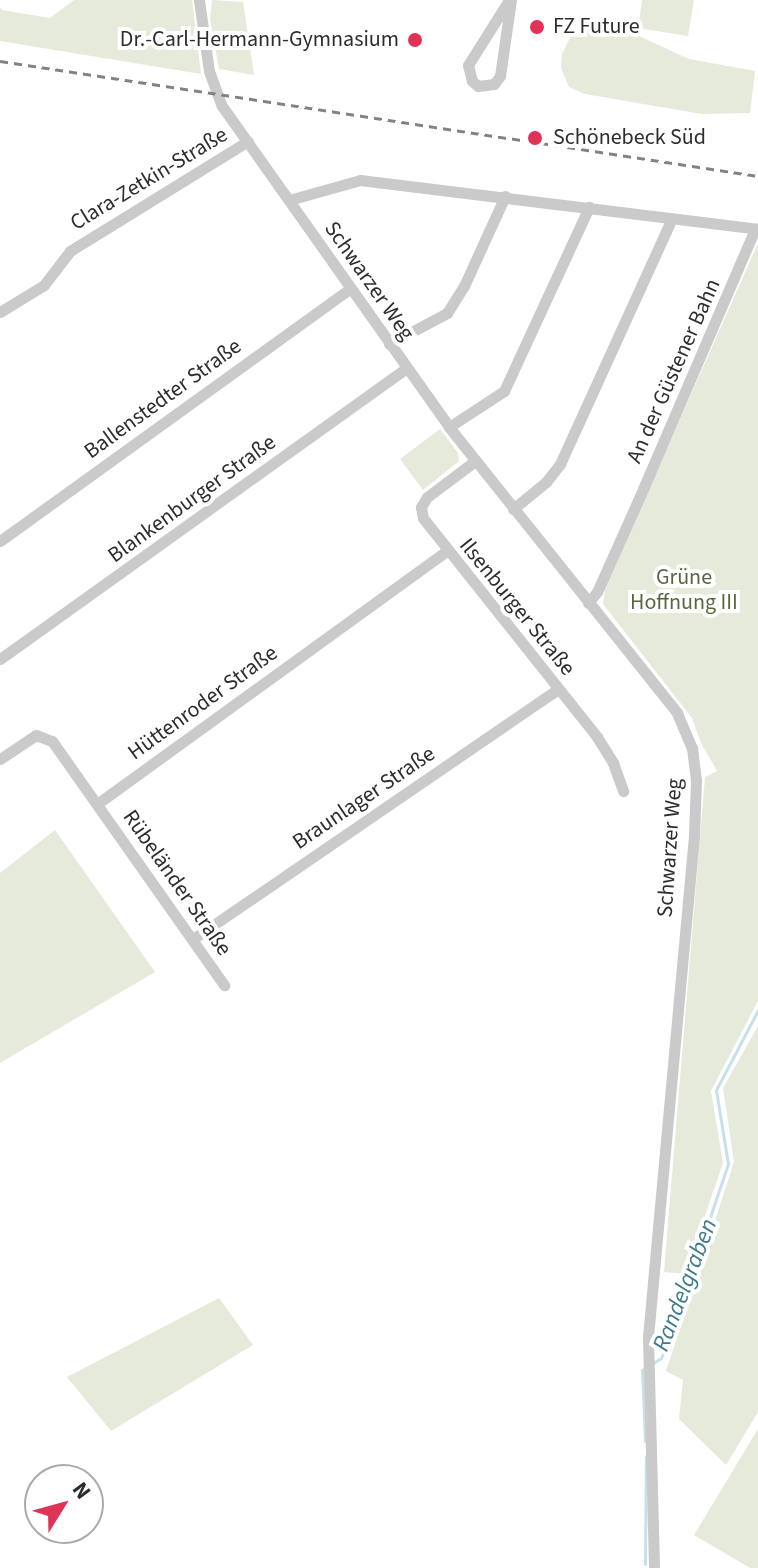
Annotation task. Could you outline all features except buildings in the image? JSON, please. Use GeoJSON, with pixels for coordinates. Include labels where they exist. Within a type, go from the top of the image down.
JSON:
{"type":"FeatureCollection","features":[{"type":"Feature","properties":{"kind":"street","name":"Schwarzer Weg"},"geometry":{"type":"LineString","coordinates":[[199,0],[203,40],[215,94],[449,427],[687,729],[695,761],[693,848],[648,1351],[654,1568]]}},
{"type":"Feature","properties":{"kind":"street"},"geometry":{"type":"LineString","coordinates":[[510,0],[500,76],[494,84],[478,86],[472,81],[468,65],[510,0]]}},
{"type":"Feature","properties":{"kind":"street","name":"Clara-Zetkin-Straße"},"geometry":{"type":"LineString","coordinates":[[0,312],[44,285],[70,251],[248,141]]}},
{"type":"Feature","properties":{"kind":"street","name":"An der Güstener Bahn"},"geometry":{"type":"LineString","coordinates":[[289,200],[360,180],[757,229],[615,553],[597,592],[588,603]]}},
{"type":"Feature","properties":{"kind":"street"},"geometry":{"type":"LineString","coordinates":[[389,344],[447,313],[464,286],[505,196]]}},
{"type":"Feature","properties":{"kind":"street"},"geometry":{"type":"LineString","coordinates":[[449,427],[499,395],[508,385],[589,207]]}},
{"type":"Feature","properties":{"kind":"street"},"geometry":{"type":"LineString","coordinates":[[513,509],[546,482],[560,464],[672,218]]}},
{"type":"Feature","properties":{"kind":"street","name":"Ballenstedter Straße"},"geometry":{"type":"LineString","coordinates":[[0,541],[350,289]]}},
{"type":"Feature","properties":{"kind":"street","name":"Blankenburger Straße"},"geometry":{"type":"LineString","coordinates":[[0,659],[406,368]]}},
{"type":"Feature","properties":{"kind":"street","name":"Ilsenburger Straße"},"geometry":{"type":"LineString","coordinates":[[475,461],[427,497],[421,507],[423,518],[446,551],[597,737],[613,763],[623,791]]}},
{"type":"Feature","properties":{"kind":"street","name":"Hüttenroder Straße"},"geometry":{"type":"LineString","coordinates":[[97,804],[446,551]]}},
{"type":"Feature","properties":{"kind":"street","name":"Braunlager Straße"},"geometry":{"type":"LineString","coordinates":[[193,939],[557,690]]}},
{"type":"Feature","properties":{"kind":"street"},"geometry":{"type":"LineString","coordinates":[[0,759],[36,735],[47,737],[97,804]]}},
{"type":"Feature","properties":{"kind":"street","name":"Rübeländer Straße"},"geometry":{"type":"LineString","coordinates":[[97,804],[224,985]]}},
{"type":"Feature","properties":{"kind":"green space"},"geometry":{"type":"Polygon","coordinates":[[[74,0],[192,0],[201,74],[0,41],[0,7],[2,10],[50,18],[74,0]]]}},
{"type":"Feature","properties":{"kind":"green space"},"geometry":{"type":"Polygon","coordinates":[[[212,0],[243,2],[254,75],[219,69],[210,19],[212,0]]]}},
{"type":"Feature","properties":{"kind":"green space"},"geometry":{"type":"Polygon","coordinates":[[[642,0],[694,0],[688,36],[638,28],[642,0]]]}},
{"type":"Feature","properties":{"kind":"green space"},"geometry":{"type":"Polygon","coordinates":[[[587,26],[639,36],[689,59],[755,71],[750,113],[702,114],[585,94],[569,87],[561,68],[562,54],[571,36],[587,26]]]}},
{"type":"Feature","properties":{"kind":"green space","name":"Grüne Hoffnung III"},"geometry":{"type":"Polygon","coordinates":[[[758,243],[758,1001],[711,1091],[723,1163],[685,1274],[664,1272],[705,777],[717,771],[701,743],[692,718],[603,604],[605,589],[758,243]]]}},
{"type":"Feature","properties":{"kind":"green space"},"geometry":{"type":"Polygon","coordinates":[[[440,429],[458,453],[459,461],[423,490],[400,459],[440,429]]]}},
{"type":"Feature","properties":{"kind":"green space"},"geometry":{"type":"Polygon","coordinates":[[[55,830],[155,972],[0,1063],[0,873],[55,830]]]}},
{"type":"Feature","properties":{"kind":"green space"},"geometry":{"type":"Polygon","coordinates":[[[758,1026],[758,1412],[726,1465],[679,1419],[683,1380],[666,1371],[734,1162],[723,1088],[758,1026]]]}},
{"type":"Feature","properties":{"kind":"green space"},"geometry":{"type":"Polygon","coordinates":[[[219,1298],[253,1345],[111,1431],[67,1377],[219,1298]]]}},
{"type":"Feature","properties":{"kind":"green space"},"geometry":{"type":"Polygon","coordinates":[[[758,1429],[758,1568],[750,1568],[694,1535],[758,1429]]]}},
{"type":"Feature","properties":{"kind":"waterway","name":"Randelgraben"},"geometry":{"type":"LineString","coordinates":[[653,1363],[661,1358],[666,1347],[728,1164],[716,1090],[758,1010]]}},
{"type":"Feature","properties":{"kind":"waterway","name":"Randelgraben"},"geometry":{"type":"LineString","coordinates":[[645,1441],[642,1370],[647,1367]]}},
{"type":"Feature","properties":{"kind":"waterway","name":"Randelgraben"},"geometry":{"type":"LineString","coordinates":[[645,1564],[646,1456]]}},
{"type":"Feature","properties":{"kind":"railway"},"geometry":{"type":"LineString","coordinates":[[0,61],[758,176]]}},
{"type":"Feature","properties":{"kind":"place","name":"FZ Future"},"geometry":{"type":"Point","coordinates":[537,27]}},
{"type":"Feature","properties":{"kind":"place","name":"Dr.-Carl-Hermann-Gymnasium"},"geometry":{"type":"Point","coordinates":[415,40]}},
{"type":"Feature","properties":{"kind":"place","name":"Schönebeck Süd"},"geometry":{"type":"Point","coordinates":[535,138]}}]}
